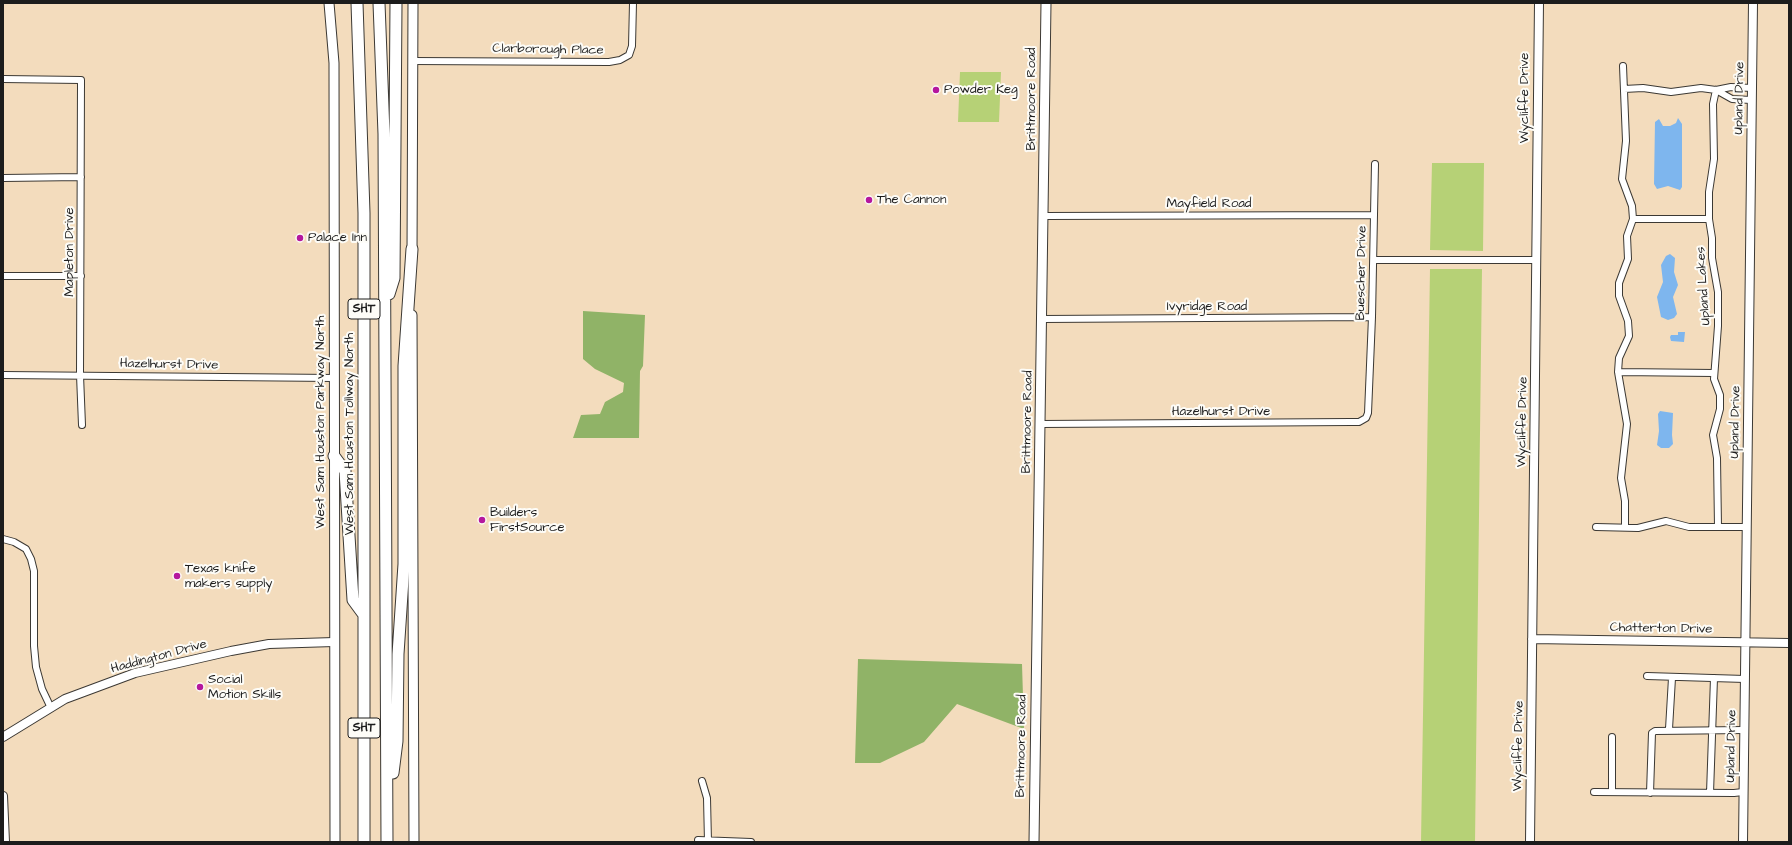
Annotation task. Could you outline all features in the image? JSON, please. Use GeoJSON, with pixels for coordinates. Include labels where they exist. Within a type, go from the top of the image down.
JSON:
{"type":"FeatureCollection","features":[{"type":"Feature","properties":{"kind":"highway","name":"West Sam Houston Tollway North"},"geometry":{"type":"LineString","coordinates":[[357,3],[364,213],[364,842]]}},
{"type":"Feature","properties":{"kind":"highway","name":"SHT"},"geometry":{"type":"LineString","coordinates":[[379,3],[384,134],[386,304],[387,842]]}},
{"type":"Feature","properties":{"kind":"highway"},"geometry":{"type":"LineString","coordinates":[[386,304],[394,278],[396,3]]}},
{"type":"Feature","properties":{"kind":"highway"},"geometry":{"type":"LineString","coordinates":[[387,813],[397,741],[398,654],[404,564],[404,366],[412,249]]}},
{"type":"Feature","properties":{"kind":"highway"},"geometry":{"type":"LineString","coordinates":[[334,456],[345,471],[353,600],[364,615]]}},
{"type":"Feature","properties":{"kind":"main road","name":"West Sam Houston Parkway North"},"geometry":{"type":"LineString","coordinates":[[329,3],[334,63],[335,842]]}},
{"type":"Feature","properties":{"kind":"main road"},"geometry":{"type":"LineString","coordinates":[[413,3],[412,249],[414,842]]}},
{"type":"Feature","properties":{"kind":"main road","name":"Brittmoore Road"},"geometry":{"type":"LineString","coordinates":[[1034,842],[1046,3]]}},
{"type":"Feature","properties":{"kind":"street","name":"Clarborough Place"},"geometry":{"type":"LineString","coordinates":[[412,61],[609,62],[620,60],[629,55],[632,46],[633,3]]}},
{"type":"Feature","properties":{"kind":"street","name":"Wycliffe Drive"},"geometry":{"type":"LineString","coordinates":[[1530,842],[1539,3]]}},
{"type":"Feature","properties":{"kind":"street","name":"Upland Drive"},"geometry":{"type":"LineString","coordinates":[[1743,842],[1753,3]]}},
{"type":"Feature","properties":{"kind":"street"},"geometry":{"type":"LineString","coordinates":[[1623,66],[1626,142],[1622,179],[1632,206],[1633,219],[1628,236],[1628,259],[1619,283],[1619,296],[1628,321],[1629,336],[1619,358],[1618,372],[1627,424],[1621,478],[1625,527]]}},
{"type":"Feature","properties":{"kind":"street","name":"Mapleton Drive"},"geometry":{"type":"LineString","coordinates":[[3,79],[81,80],[80,375],[82,425]]}},
{"type":"Feature","properties":{"kind":"street"},"geometry":{"type":"LineString","coordinates":[[1624,89],[1643,88],[1671,92],[1701,88],[1716,90],[1731,87],[1752,88]]}},
{"type":"Feature","properties":{"kind":"street"},"geometry":{"type":"LineString","coordinates":[[1716,90],[1732,99],[1751,100]]}},
{"type":"Feature","properties":{"kind":"street","name":"Upland Lakes"},"geometry":{"type":"LineString","coordinates":[[1716,90],[1713,104],[1714,159],[1709,192],[1709,220],[1712,238],[1712,258],[1718,292],[1718,326],[1714,373],[1720,409],[1713,435],[1717,458],[1718,527]]}},
{"type":"Feature","properties":{"kind":"street","name":"Buescher Drive"},"geometry":{"type":"LineString","coordinates":[[1369,383],[1374,260],[1375,164]]}},
{"type":"Feature","properties":{"kind":"street"},"geometry":{"type":"LineString","coordinates":[[3,178],[81,177]]}},
{"type":"Feature","properties":{"kind":"street","name":"Mayfield Road"},"geometry":{"type":"LineString","coordinates":[[1044,216],[1374,215]]}},
{"type":"Feature","properties":{"kind":"street"},"geometry":{"type":"LineString","coordinates":[[1633,219],[1709,220]]}},
{"type":"Feature","properties":{"kind":"street"},"geometry":{"type":"LineString","coordinates":[[1374,260],[1536,260]]}},
{"type":"Feature","properties":{"kind":"street"},"geometry":{"type":"LineString","coordinates":[[3,276],[81,276]]}},
{"type":"Feature","properties":{"kind":"street","name":"Ivyridge Road"},"geometry":{"type":"LineString","coordinates":[[1042,319],[1372,317]]}},
{"type":"Feature","properties":{"kind":"street"},"geometry":{"type":"LineString","coordinates":[[1618,372],[1714,373]]}},
{"type":"Feature","properties":{"kind":"street","name":"Hazelhurst Drive"},"geometry":{"type":"LineString","coordinates":[[3,375],[334,378]]}},
{"type":"Feature","properties":{"kind":"street","name":"Hazelhurst Drive"},"geometry":{"type":"LineString","coordinates":[[1041,424],[1359,422],[1368,413],[1369,383]]}},
{"type":"Feature","properties":{"kind":"street"},"geometry":{"type":"LineString","coordinates":[[1596,527],[1638,528],[1666,521],[1689,527],[1747,528]]}},
{"type":"Feature","properties":{"kind":"street"},"geometry":{"type":"LineString","coordinates":[[3,539],[14,542],[26,548],[31,559],[34,571],[36,667],[42,690],[51,708]]}},
{"type":"Feature","properties":{"kind":"street","name":"Chatterton Drive"},"geometry":{"type":"LineString","coordinates":[[1532,639],[1789,643]]}},
{"type":"Feature","properties":{"kind":"street","name":"Haddington Drive"},"geometry":{"type":"LineString","coordinates":[[3,737],[65,699],[135,673],[231,650],[269,644],[334,642]]}},
{"type":"Feature","properties":{"kind":"street"},"geometry":{"type":"LineString","coordinates":[[1647,676],[1672,678],[1745,679]]}},
{"type":"Feature","properties":{"kind":"street"},"geometry":{"type":"LineString","coordinates":[[1670,729],[1672,678]]}},
{"type":"Feature","properties":{"kind":"street"},"geometry":{"type":"LineString","coordinates":[[1710,793],[1714,678]]}},
{"type":"Feature","properties":{"kind":"street"},"geometry":{"type":"LineString","coordinates":[[1650,793],[1652,733],[1655,731],[1670,729],[1744,730]]}},
{"type":"Feature","properties":{"kind":"street"},"geometry":{"type":"LineString","coordinates":[[1612,737],[1612,792]]}},
{"type":"Feature","properties":{"kind":"street"},"geometry":{"type":"LineString","coordinates":[[702,781],[707,798],[708,841]]}},
{"type":"Feature","properties":{"kind":"street"},"geometry":{"type":"LineString","coordinates":[[1594,792],[1743,792]]}},
{"type":"Feature","properties":{"kind":"street"},"geometry":{"type":"LineString","coordinates":[[3,796],[5,842]]}},
{"type":"Feature","properties":{"kind":"street"},"geometry":{"type":"LineString","coordinates":[[698,840],[751,842]]}},
{"type":"Feature","properties":{"kind":"green space"},"geometry":{"type":"Polygon","coordinates":[[[960,72],[1001,72],[999,122],[958,122],[960,72]]]}},
{"type":"Feature","properties":{"kind":"green space"},"geometry":{"type":"Polygon","coordinates":[[[1432,163],[1484,163],[1483,251],[1430,250],[1432,163]]]}},
{"type":"Feature","properties":{"kind":"green space"},"geometry":{"type":"Polygon","coordinates":[[[1430,269],[1482,269],[1475,842],[1421,842],[1430,269]]]}},
{"type":"Feature","properties":{"kind":"green space"},"geometry":{"type":"Polygon","coordinates":[[[583,311],[645,315],[643,366],[640,371],[639,438],[573,438],[581,415],[600,414],[605,402],[623,392],[624,383],[595,369],[583,359],[583,311]]]}},
{"type":"Feature","properties":{"kind":"green space"},"geometry":{"type":"Polygon","coordinates":[[[858,659],[1022,664],[1024,729],[957,704],[924,742],[880,763],[855,763],[858,659]]]}},
{"type":"Feature","properties":{"kind":"water"},"geometry":{"type":"Polygon","coordinates":[[[1678,118],[1682,124],[1682,187],[1680,190],[1668,186],[1657,189],[1654,184],[1655,122],[1659,119],[1663,126],[1670,126],[1676,123],[1678,118]]]}},
{"type":"Feature","properties":{"kind":"water"},"geometry":{"type":"Polygon","coordinates":[[[1670,254],[1675,258],[1674,272],[1678,285],[1673,297],[1677,314],[1674,318],[1668,320],[1661,317],[1657,297],[1663,282],[1661,265],[1666,256],[1670,254]]]}},
{"type":"Feature","properties":{"kind":"water"},"geometry":{"type":"Polygon","coordinates":[[[1678,332],[1685,332],[1684,342],[1671,341],[1671,335],[1678,335],[1678,332]]]}},
{"type":"Feature","properties":{"kind":"water"},"geometry":{"type":"Polygon","coordinates":[[[1660,411],[1673,413],[1673,444],[1669,448],[1661,448],[1657,445],[1659,431],[1658,414],[1660,411]]]}},
{"type":"Feature","properties":{"kind":"place","name":"Powder Keg"},"geometry":{"type":"Point","coordinates":[936,90]}},
{"type":"Feature","properties":{"kind":"place","name":"The Cannon"},"geometry":{"type":"Point","coordinates":[869,200]}},
{"type":"Feature","properties":{"kind":"place","name":"Palace Inn"},"geometry":{"type":"Point","coordinates":[300,238]}},
{"type":"Feature","properties":{"kind":"place","name":"Builders FirstSource"},"geometry":{"type":"Point","coordinates":[482,520]}},
{"type":"Feature","properties":{"kind":"place","name":"Texas knife makers supply"},"geometry":{"type":"Point","coordinates":[177,576]}},
{"type":"Feature","properties":{"kind":"place","name":"Social Motion Skills"},"geometry":{"type":"Point","coordinates":[200,687]}}]}
